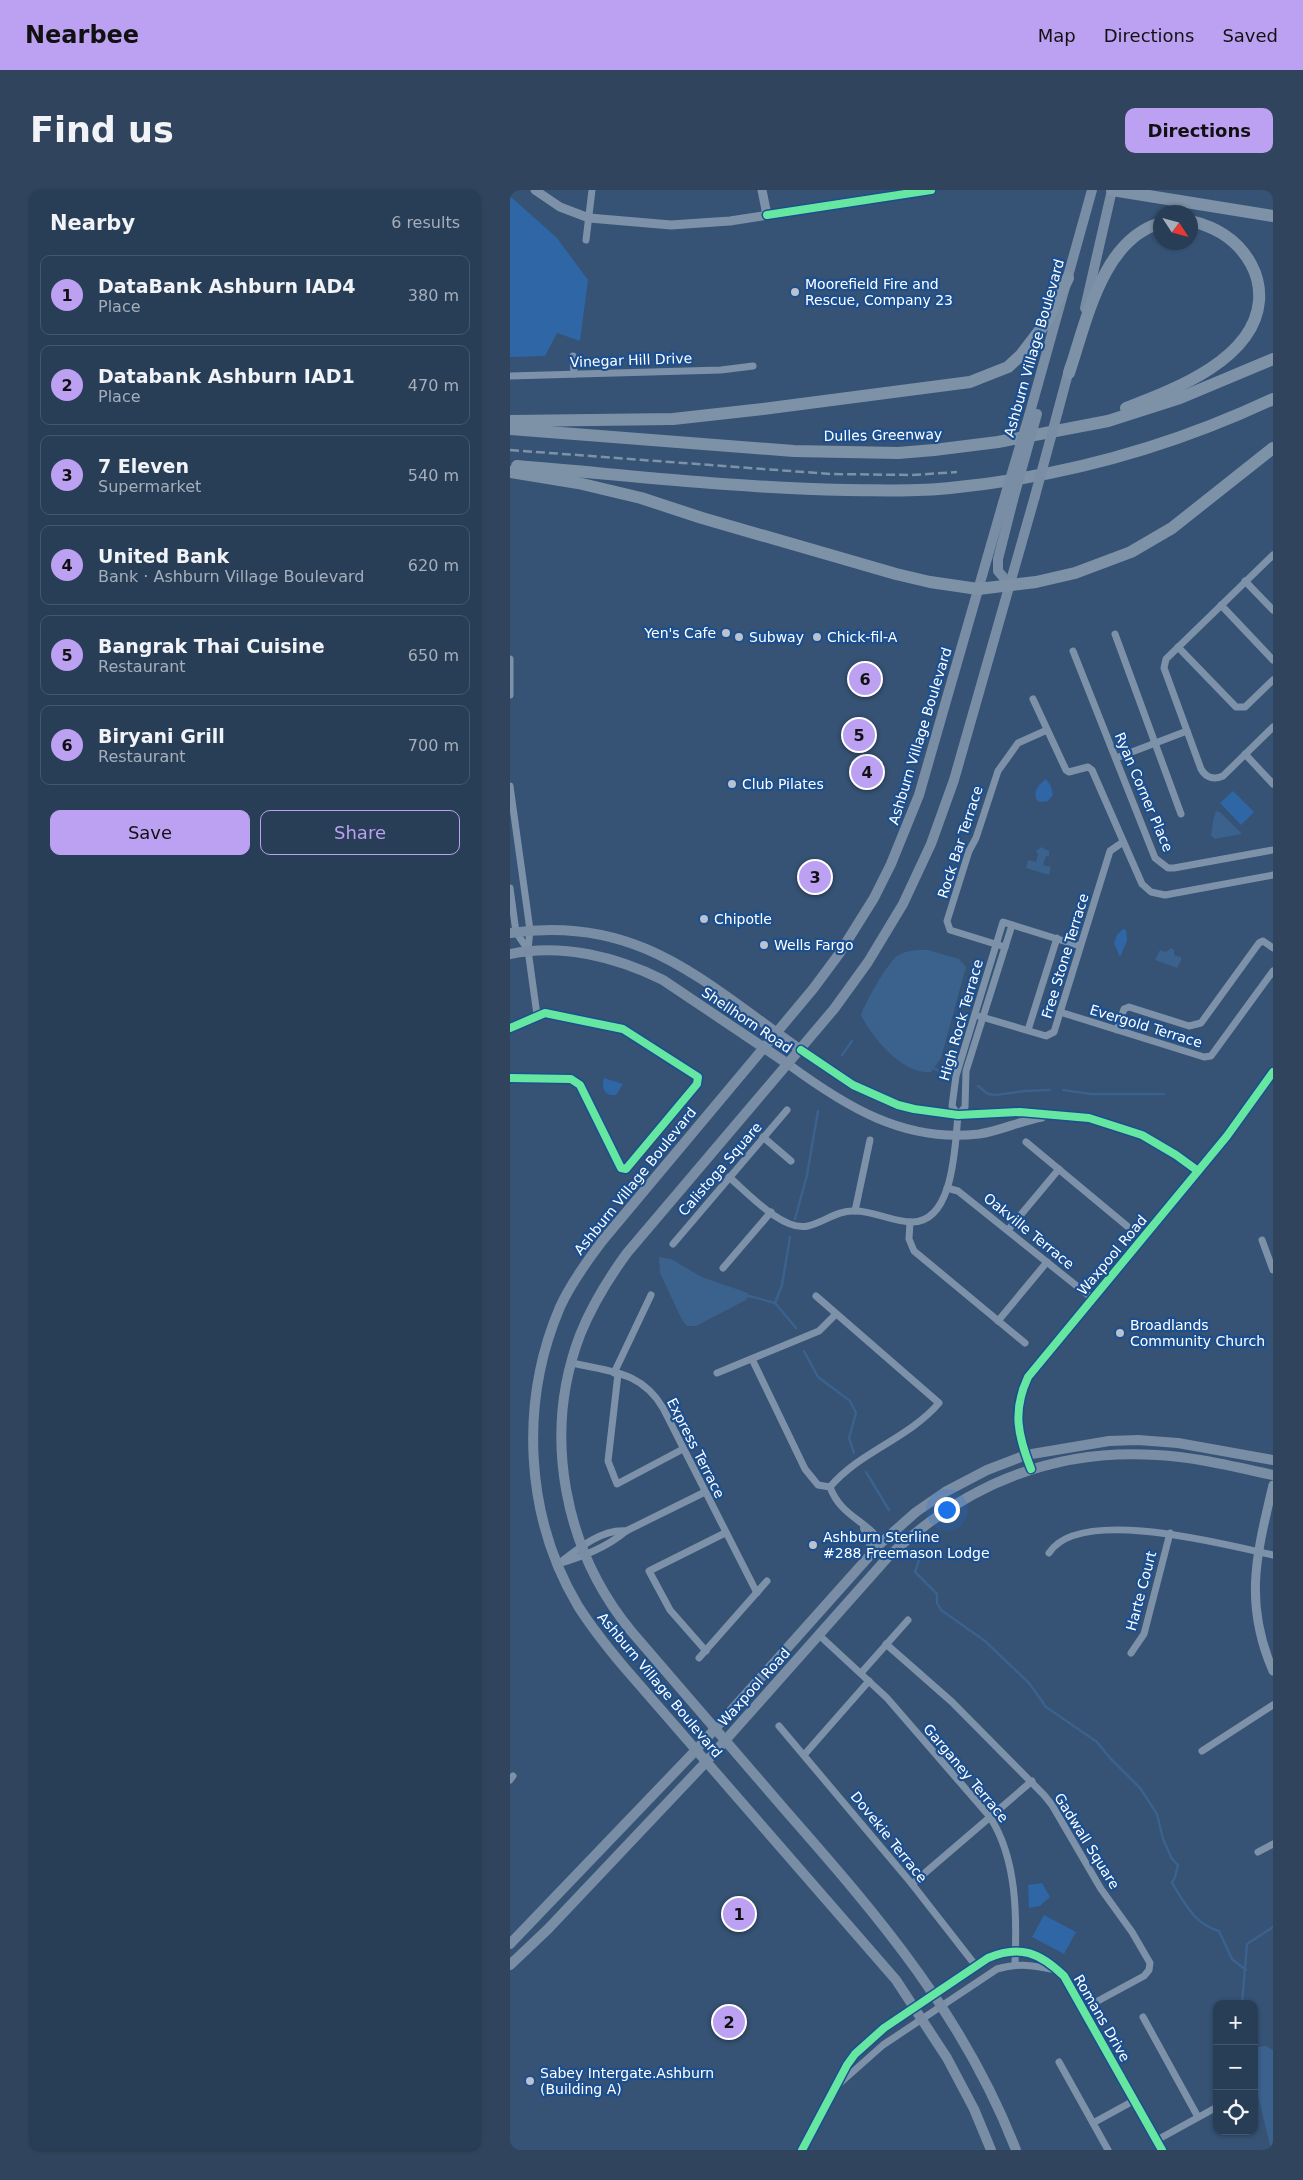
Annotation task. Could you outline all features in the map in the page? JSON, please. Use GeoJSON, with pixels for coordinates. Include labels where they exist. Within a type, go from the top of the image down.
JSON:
{"type":"FeatureCollection","features":[{"type":"Feature","properties":{"kind":"highway"},"geometry":{"type":"LineString","coordinates":[[1111,190],[1273,216]]}},
{"type":"Feature","properties":{"kind":"highway"},"geometry":{"type":"LineString","coordinates":[[1071,429],[1154,398],[1190,380],[1216,364],[1237,347],[1249,332],[1257,313],[1259,298],[1257,278],[1252,266],[1241,250],[1227,236],[1216,229],[1198,223]]}},
{"type":"Feature","properties":{"kind":"highway"},"geometry":{"type":"LineString","coordinates":[[1069,373],[1094,299],[1111,264],[1122,247],[1134,236],[1153,226]]}},
{"type":"Feature","properties":{"kind":"highway"},"geometry":{"type":"LineString","coordinates":[[510,420],[673,419],[970,382],[1008,367],[1021,356],[1047,321],[1068,278]]}},
{"type":"Feature","properties":{"kind":"highway","name":"Dulles Greenway"},"geometry":{"type":"LineString","coordinates":[[510,429],[794,451],[889,453],[966,447],[1071,429],[1147,410],[1217,384],[1273,359]]}},
{"type":"Feature","properties":{"kind":"highway"},"geometry":{"type":"LineString","coordinates":[[510,465],[792,489],[902,491],[950,488],[1007,480],[1103,462],[1186,436],[1273,399]]}},
{"type":"Feature","properties":{"kind":"highway"},"geometry":{"type":"LineString","coordinates":[[510,472],[578,483],[641,498],[702,518],[896,574],[930,582],[978,588],[1036,582],[1082,571],[1131,552],[1172,528],[1273,448]]}},
{"type":"Feature","properties":{"kind":"main road","name":"Ashburn Village Boulevard"},"geometry":{"type":"LineString","coordinates":[[991,2150],[960,2081],[915,2007],[882,1963],[600,1638],[577,1605],[558,1564],[544,1524],[537,1492],[533,1429],[538,1377],[545,1352],[561,1307],[586,1262],[777,1034],[839,954],[874,898],[891,864],[918,795],[978,588],[1008,501],[1033,415],[1092,190]]}},
{"type":"Feature","properties":{"kind":"main road","name":"Ashburn Village Boulevard"},"geometry":{"type":"LineString","coordinates":[[1016,2150],[979,2067],[934,1994],[866,1902],[621,1619],[599,1584],[583,1551],[572,1521],[562,1463],[562,1418],[572,1363],[580,1336],[594,1305],[616,1268],[801,1050],[855,982],[889,929],[931,844],[954,780],[1069,373],[1100,250],[1111,190]]}},
{"type":"Feature","properties":{"kind":"main road"},"geometry":{"type":"LineString","coordinates":[[1008,501],[998,559],[998,571],[1010,585]]}},
{"type":"Feature","properties":{"kind":"main road","name":"Shellhorn Road"},"geometry":{"type":"LineString","coordinates":[[513,933],[530,930],[569,929],[617,938],[645,947],[685,969],[801,1050]]}},
{"type":"Feature","properties":{"kind":"main road","name":"Shellhorn Road"},"geometry":{"type":"LineString","coordinates":[[510,954],[528,950],[566,950],[606,958],[648,972],[663,980],[788,1064]]}},
{"type":"Feature","properties":{"kind":"main road"},"geometry":{"type":"LineString","coordinates":[[1026,1455],[1091,1443],[1138,1440],[1178,1443],[1273,1460]]}},
{"type":"Feature","properties":{"kind":"main road"},"geometry":{"type":"LineString","coordinates":[[1031,1469],[1094,1457],[1140,1454],[1196,1460],[1273,1475]]}},
{"type":"Feature","properties":{"kind":"main road","name":"Waxpool Road"},"geometry":{"type":"LineString","coordinates":[[510,1944],[696,1750],[881,1543],[916,1512],[945,1492],[987,1470],[1026,1455]]}},
{"type":"Feature","properties":{"kind":"main road","name":"Waxpool Road"},"geometry":{"type":"LineString","coordinates":[[510,1965],[548,1929],[706,1762],[873,1574],[916,1532],[948,1508],[985,1488],[1031,1469]]}},
{"type":"Feature","properties":{"kind":"main road"},"geometry":{"type":"LineString","coordinates":[[865,1528],[872,1545],[870,1555]]}},
{"type":"Feature","properties":{"kind":"main road"},"geometry":{"type":"LineString","coordinates":[[873,1574],[880,1554],[881,1543]]}},
{"type":"Feature","properties":{"kind":"street"},"geometry":{"type":"LineString","coordinates":[[535,190],[560,207],[589,218],[670,225],[730,220],[931,190]]}},
{"type":"Feature","properties":{"kind":"street"},"geometry":{"type":"LineString","coordinates":[[586,240],[592,190]]}},
{"type":"Feature","properties":{"kind":"street"},"geometry":{"type":"LineString","coordinates":[[762,190],[767,215]]}},
{"type":"Feature","properties":{"kind":"street"},"geometry":{"type":"LineString","coordinates":[[574,356],[574,374]]}},
{"type":"Feature","properties":{"kind":"street","name":"Vinegar Hill Drive"},"geometry":{"type":"LineString","coordinates":[[510,376],[721,370],[753,366]]}},
{"type":"Feature","properties":{"kind":"street"},"geometry":{"type":"LineString","coordinates":[[1271,560],[1245,581],[1166,659],[1164,668],[1201,769],[1209,777],[1223,776],[1272,731]]}},
{"type":"Feature","properties":{"kind":"street"},"geometry":{"type":"LineString","coordinates":[[1245,581],[1273,610]]}},
{"type":"Feature","properties":{"kind":"street"},"geometry":{"type":"LineString","coordinates":[[1221,605],[1273,660]]}},
{"type":"Feature","properties":{"kind":"street"},"geometry":{"type":"LineString","coordinates":[[1115,634],[1181,814]]}},
{"type":"Feature","properties":{"kind":"street"},"geometry":{"type":"LineString","coordinates":[[1178,647],[1236,707],[1245,707],[1273,680]]}},
{"type":"Feature","properties":{"kind":"street","name":"Ryan Corner Place"},"geometry":{"type":"LineString","coordinates":[[1073,652],[1155,858],[1168,868],[1273,850]]}},
{"type":"Feature","properties":{"kind":"street"},"geometry":{"type":"LineString","coordinates":[[510,659],[510,696]]}},
{"type":"Feature","properties":{"kind":"street"},"geometry":{"type":"LineString","coordinates":[[1034,699],[1066,770],[1069,772],[1088,768],[1092,770],[1142,884],[1151,892],[1165,895],[1273,875]]}},
{"type":"Feature","properties":{"kind":"street","name":"Rock Bar Terrace"},"geometry":{"type":"LineString","coordinates":[[1005,947],[950,930],[947,921],[969,851],[976,838],[998,771],[1018,743],[1047,730]]}},
{"type":"Feature","properties":{"kind":"street"},"geometry":{"type":"LineString","coordinates":[[1116,758],[1187,731]]}},
{"type":"Feature","properties":{"kind":"street"},"geometry":{"type":"LineString","coordinates":[[1245,754],[1273,784]]}},
{"type":"Feature","properties":{"kind":"street"},"geometry":{"type":"LineString","coordinates":[[510,786],[530,930],[528,950],[537,1015]]}},
{"type":"Feature","properties":{"kind":"street","name":"Free Stone Terrace"},"geometry":{"type":"LineString","coordinates":[[975,1015],[1051,1035],[1054,1032],[1110,850],[1123,842]]}},
{"type":"Feature","properties":{"kind":"street"},"geometry":{"type":"LineString","coordinates":[[1265,876],[1273,882]]}},
{"type":"Feature","properties":{"kind":"street"},"geometry":{"type":"LineString","coordinates":[[510,888],[513,933],[528,950]]}},
{"type":"Feature","properties":{"kind":"street","name":"High Rock Terrace"},"geometry":{"type":"LineString","coordinates":[[1003,922],[1012,925],[966,1070],[965,1107],[958,1115],[952,1106],[956,1076],[1003,922]]}},
{"type":"Feature","properties":{"kind":"street"},"geometry":{"type":"LineString","coordinates":[[1012,925],[1080,946]]}},
{"type":"Feature","properties":{"kind":"street"},"geometry":{"type":"LineString","coordinates":[[1028,1030],[1057,938]]}},
{"type":"Feature","properties":{"kind":"street"},"geometry":{"type":"LineString","coordinates":[[1117,1030],[1124,1009],[1129,1007],[1189,1026],[1196,1026],[1201,1023],[1260,943],[1262,941],[1273,948]]}},
{"type":"Feature","properties":{"kind":"street","name":"Evergold Terrace"},"geometry":{"type":"LineString","coordinates":[[1060,1012],[1204,1057],[1211,1056],[1273,971]]}},
{"type":"Feature","properties":{"kind":"street"},"geometry":{"type":"LineString","coordinates":[[510,1028],[546,1012],[631,1032],[698,1077],[697,1084],[626,1169],[621,1168],[580,1085],[576,1081],[571,1079],[510,1078]]}},
{"type":"Feature","properties":{"kind":"street","name":"Shellhorn Road"},"geometry":{"type":"LineString","coordinates":[[801,1050],[853,1085],[881,1099],[914,1109],[958,1115],[1020,1112],[1088,1118],[1123,1128],[1160,1145],[1198,1171]]}},
{"type":"Feature","properties":{"kind":"street","name":"Shellhorn Road"},"geometry":{"type":"LineString","coordinates":[[788,1064],[847,1105],[875,1118],[909,1130],[956,1134],[990,1132],[1030,1119],[1049,1116]]}},
{"type":"Feature","properties":{"kind":"street","name":"Waxpool Road"},"geometry":{"type":"LineString","coordinates":[[1031,1469],[1026,1455],[1018,1416],[1018,1403],[1022,1390],[1036,1367],[1233,1128],[1273,1072]]}},
{"type":"Feature","properties":{"kind":"street","name":"Calistoga Square"},"geometry":{"type":"LineString","coordinates":[[672,1244],[787,1110]]}},
{"type":"Feature","properties":{"kind":"street"},"geometry":{"type":"LineString","coordinates":[[729,1178],[786,1224],[801,1227],[836,1215],[855,1211],[910,1222],[920,1220],[935,1211],[945,1196],[958,1115]]}},
{"type":"Feature","properties":{"kind":"street"},"geometry":{"type":"LineString","coordinates":[[764,1137],[791,1161]]}},
{"type":"Feature","properties":{"kind":"street"},"geometry":{"type":"LineString","coordinates":[[855,1211],[870,1140]]}},
{"type":"Feature","properties":{"kind":"street"},"geometry":{"type":"LineString","coordinates":[[1026,1142],[1127,1226]]}},
{"type":"Feature","properties":{"kind":"street"},"geometry":{"type":"LineString","coordinates":[[1008,1230],[1059,1169]]}},
{"type":"Feature","properties":{"kind":"street","name":"Oakville Terrace"},"geometry":{"type":"LineString","coordinates":[[947,1188],[958,1191],[1093,1299]]}},
{"type":"Feature","properties":{"kind":"street"},"geometry":{"type":"LineString","coordinates":[[723,1268],[771,1212]]}},
{"type":"Feature","properties":{"kind":"street"},"geometry":{"type":"LineString","coordinates":[[910,1222],[909,1239],[914,1251],[1025,1343]]}},
{"type":"Feature","properties":{"kind":"street"},"geometry":{"type":"LineString","coordinates":[[1262,1240],[1273,1270]]}},
{"type":"Feature","properties":{"kind":"street"},"geometry":{"type":"LineString","coordinates":[[998,1321],[1047,1262]]}},
{"type":"Feature","properties":{"kind":"street"},"geometry":{"type":"LineString","coordinates":[[651,1295],[616,1373],[608,1461],[618,1484],[684,1449]]}},
{"type":"Feature","properties":{"kind":"street"},"geometry":{"type":"LineString","coordinates":[[816,1296],[939,1403],[919,1423],[844,1472],[830,1487]]}},
{"type":"Feature","properties":{"kind":"street"},"geometry":{"type":"LineString","coordinates":[[717,1373],[819,1331],[836,1314]]}},
{"type":"Feature","properties":{"kind":"street"},"geometry":{"type":"LineString","coordinates":[[752,1359],[805,1469],[818,1485],[830,1487]]}},
{"type":"Feature","properties":{"kind":"street","name":"Express Terrace"},"geometry":{"type":"LineString","coordinates":[[572,1363],[616,1373],[640,1382],[653,1393],[684,1449],[725,1533],[757,1592]]}},
{"type":"Feature","properties":{"kind":"street"},"geometry":{"type":"LineString","coordinates":[[1273,1485],[1258,1552],[1255,1582],[1257,1617],[1261,1637],[1273,1671]]}},
{"type":"Feature","properties":{"kind":"street"},"geometry":{"type":"LineString","coordinates":[[830,1487],[834,1499],[842,1508],[881,1543]]}},
{"type":"Feature","properties":{"kind":"street"},"geometry":{"type":"LineString","coordinates":[[558,1564],[583,1551],[616,1539],[626,1531],[705,1492]]}},
{"type":"Feature","properties":{"kind":"street"},"geometry":{"type":"LineString","coordinates":[[1049,1553],[1063,1539],[1091,1532],[1120,1530],[1170,1533],[1273,1555]]}},
{"type":"Feature","properties":{"kind":"street"},"geometry":{"type":"LineString","coordinates":[[706,1651],[670,1610],[649,1571],[725,1533]]}},
{"type":"Feature","properties":{"kind":"street","name":"Harte Court"},"geometry":{"type":"LineString","coordinates":[[1131,1653],[1144,1634],[1170,1533]]}},
{"type":"Feature","properties":{"kind":"street"},"geometry":{"type":"LineString","coordinates":[[699,1658],[768,1581]]}},
{"type":"Feature","properties":{"kind":"street"},"geometry":{"type":"LineString","coordinates":[[861,1673],[908,1620]]}},
{"type":"Feature","properties":{"kind":"street","name":"Garganey Terrace"},"geometry":{"type":"LineString","coordinates":[[819,1635],[887,1698],[990,1817],[1004,1844],[1008,1859],[1013,1898],[1016,1964]]}},
{"type":"Feature","properties":{"kind":"street","name":"Gadwall Square"},"geometry":{"type":"LineString","coordinates":[[886,1644],[952,1702],[1032,1781],[1052,1806],[1102,1889],[1132,1932],[1150,1963],[1149,1970],[1144,1976],[1083,2009]]}},
{"type":"Feature","properties":{"kind":"street"},"geometry":{"type":"LineString","coordinates":[[804,1755],[869,1681]]}},
{"type":"Feature","properties":{"kind":"street"},"geometry":{"type":"LineString","coordinates":[[1202,1751],[1273,1705]]}},
{"type":"Feature","properties":{"kind":"street","name":"Dovekie Terrace"},"geometry":{"type":"LineString","coordinates":[[779,1726],[912,1884],[976,1966]]}},
{"type":"Feature","properties":{"kind":"street"},"geometry":{"type":"LineString","coordinates":[[912,1884],[1032,1781]]}},
{"type":"Feature","properties":{"kind":"street"},"geometry":{"type":"LineString","coordinates":[[1258,1852],[1273,1844]]}},
{"type":"Feature","properties":{"kind":"street","name":"Romans Drive"},"geometry":{"type":"LineString","coordinates":[[802,2150],[847,2065],[855,2054],[884,2028],[976,1966],[997,1954],[1016,1951],[1034,1954],[1051,1962],[1075,1993],[1162,2150]]}},
{"type":"Feature","properties":{"kind":"street","name":"Romans Drive"},"geometry":{"type":"LineString","coordinates":[[837,2086],[883,2045],[996,1969],[1016,1964],[1058,1970]]}},
{"type":"Feature","properties":{"kind":"street"},"geometry":{"type":"LineString","coordinates":[[1143,2017],[1198,2117]]}},
{"type":"Feature","properties":{"kind":"street"},"geometry":{"type":"LineString","coordinates":[[1059,2062],[1108,2150]]}},
{"type":"Feature","properties":{"kind":"street"},"geometry":{"type":"LineString","coordinates":[[1093,2123],[1135,2100]]}},
{"type":"Feature","properties":{"kind":"street"},"geometry":{"type":"LineString","coordinates":[[1157,2140],[1213,2109]]}},
{"type":"Feature","properties":{"kind":"shaded area"},"geometry":{"type":"Polygon","coordinates":[[[510,196],[557,238],[588,280],[580,341],[557,333],[545,356],[510,357],[510,196]]]}},
{"type":"Feature","properties":{"kind":"shaded area"},"geometry":{"type":"Polygon","coordinates":[[[1046,779],[1051,786],[1053,795],[1048,801],[1039,802],[1036,799],[1036,790],[1046,779]]]}},
{"type":"Feature","properties":{"kind":"shaded area"},"geometry":{"type":"Polygon","coordinates":[[[1233,791],[1254,812],[1241,825],[1220,803],[1233,791]]]}},
{"type":"Feature","properties":{"kind":"shaded area"},"geometry":{"type":"Polygon","coordinates":[[[1216,811],[1220,812],[1242,834],[1215,839],[1211,836],[1216,811]]]}},
{"type":"Feature","properties":{"kind":"shaded area"},"geometry":{"type":"Polygon","coordinates":[[[1041,847],[1049,851],[1049,857],[1046,856],[1043,865],[1051,867],[1049,875],[1026,868],[1028,860],[1036,862],[1038,854],[1036,851],[1041,847]]]}},
{"type":"Feature","properties":{"kind":"shaded area"},"geometry":{"type":"Polygon","coordinates":[[[1123,929],[1126,930],[1127,941],[1120,957],[1114,943],[1117,935],[1123,929]]]}},
{"type":"Feature","properties":{"kind":"shaded area"},"geometry":{"type":"Polygon","coordinates":[[[1171,948],[1174,950],[1174,955],[1181,957],[1177,968],[1155,960],[1160,950],[1166,952],[1171,948]]]}},
{"type":"Feature","properties":{"kind":"shaded area"},"geometry":{"type":"Polygon","coordinates":[[[928,950],[959,959],[966,967],[941,1058],[931,1072],[910,1068],[899,1061],[881,1044],[861,1015],[877,984],[897,956],[908,951],[928,950]]]}},
{"type":"Feature","properties":{"kind":"shaded area"},"geometry":{"type":"Polygon","coordinates":[[[604,1078],[623,1084],[616,1095],[610,1095],[605,1092],[603,1086],[604,1078]]]}},
{"type":"Feature","properties":{"kind":"shaded area"},"geometry":{"type":"Polygon","coordinates":[[[659,1257],[671,1259],[702,1277],[748,1293],[749,1296],[746,1300],[696,1326],[687,1326],[682,1320],[660,1273],[659,1257]]]}},
{"type":"Feature","properties":{"kind":"shaded area"},"geometry":{"type":"Polygon","coordinates":[[[1042,1883],[1050,1897],[1040,1906],[1029,1908],[1028,1885],[1042,1883]]]}},
{"type":"Feature","properties":{"kind":"shaded area"},"geometry":{"type":"Polygon","coordinates":[[[1044,1915],[1076,1932],[1064,1954],[1032,1937],[1044,1915]]]}},
{"type":"Feature","properties":{"kind":"shaded area"},"geometry":{"type":"Polygon","coordinates":[[[1266,2046],[1273,2050],[1273,2150],[1271,2150],[1258,2095],[1258,2047],[1266,2046]]]}},
{"type":"Feature","properties":{"kind":"waterway"},"geometry":{"type":"LineString","coordinates":[[842,1055],[852,1041]]}},
{"type":"Feature","properties":{"kind":"waterway"},"geometry":{"type":"LineString","coordinates":[[933,1068],[943,1073]]}},
{"type":"Feature","properties":{"kind":"waterway"},"geometry":{"type":"LineString","coordinates":[[978,1086],[988,1094],[995,1095],[1050,1090]]}},
{"type":"Feature","properties":{"kind":"waterway"},"geometry":{"type":"LineString","coordinates":[[1063,1090],[1091,1094],[1164,1094]]}},
{"type":"Feature","properties":{"kind":"waterway"},"geometry":{"type":"LineString","coordinates":[[795,1219],[807,1175],[818,1111]]}},
{"type":"Feature","properties":{"kind":"waterway"},"geometry":{"type":"LineString","coordinates":[[775,1303],[782,1285],[790,1237]]}},
{"type":"Feature","properties":{"kind":"waterway"},"geometry":{"type":"LineString","coordinates":[[749,1296],[775,1303],[796,1328]]}},
{"type":"Feature","properties":{"kind":"waterway"},"geometry":{"type":"LineString","coordinates":[[804,1351],[818,1377],[850,1401],[856,1413],[849,1438],[854,1453]]}},
{"type":"Feature","properties":{"kind":"waterway"},"geometry":{"type":"LineString","coordinates":[[866,1472],[889,1510]]}},
{"type":"Feature","properties":{"kind":"waterway"},"geometry":{"type":"LineString","coordinates":[[918,1553],[919,1560],[915,1572],[937,1594],[937,1603],[941,1610],[985,1641],[1029,1683],[1046,1707],[1097,1742],[1140,1788],[1157,1814],[1163,1839],[1172,1859],[1178,1865],[1172,1883],[1191,1912],[1210,1928],[1219,1931],[1232,1959],[1246,1970]]}},
{"type":"Feature","properties":{"kind":"waterway"},"geometry":{"type":"LineString","coordinates":[[1242,2000],[1247,1944],[1273,1927]]}},
{"type":"Feature","properties":{"kind":"railway"},"geometry":{"type":"LineString","coordinates":[[510,450],[830,474],[912,475],[957,472]]}},
{"type":"Feature","properties":{"kind":"cycle path"},"geometry":{"type":"LineString","coordinates":[[767,215],[931,190]]}},
{"type":"Feature","properties":{"kind":"cycle path"},"geometry":{"type":"LineString","coordinates":[[510,1028],[545,1013],[623,1029],[698,1077],[697,1084],[626,1169],[621,1168],[580,1085],[571,1079],[510,1078]]}},
{"type":"Feature","properties":{"kind":"cycle path"},"geometry":{"type":"LineString","coordinates":[[801,1050],[853,1085],[898,1105],[958,1115],[1020,1112],[1089,1118],[1142,1135],[1176,1155],[1198,1171]]}},
{"type":"Feature","properties":{"kind":"cycle path"},"geometry":{"type":"LineString","coordinates":[[1031,1469],[1020,1434],[1018,1412],[1023,1389],[1028,1377],[1227,1136],[1273,1072]]}},
{"type":"Feature","properties":{"kind":"cycle path"},"geometry":{"type":"LineString","coordinates":[[802,2150],[847,2065],[855,2054],[884,2028],[988,1958],[999,1954],[1020,1951],[1038,1957],[1064,1976],[1162,2150]]}},
{"type":"Feature","properties":{"kind":"place","name":"Moorefield Fire and Rescue, Company 23"},"geometry":{"type":"Point","coordinates":[795,292]}},
{"type":"Feature","properties":{"kind":"place","name":"Yen's Cafe"},"geometry":{"type":"Point","coordinates":[726,633]}},
{"type":"Feature","properties":{"kind":"place","name":"Subway"},"geometry":{"type":"Point","coordinates":[739,637]}},
{"type":"Feature","properties":{"kind":"place","name":"Chick-fil-A"},"geometry":{"type":"Point","coordinates":[817,637]}},
{"type":"Feature","properties":{"kind":"place","name":"Biryani Grill"},"geometry":{"type":"Point","coordinates":[865,679]}},
{"type":"Feature","properties":{"kind":"place","name":"Bangrak Thai Cuisine"},"geometry":{"type":"Point","coordinates":[859,735]}},
{"type":"Feature","properties":{"kind":"place","name":"United Bank"},"geometry":{"type":"Point","coordinates":[867,772]}},
{"type":"Feature","properties":{"kind":"place","name":"Club Pilates"},"geometry":{"type":"Point","coordinates":[732,784]}},
{"type":"Feature","properties":{"kind":"place","name":"7 Eleven"},"geometry":{"type":"Point","coordinates":[815,877]}},
{"type":"Feature","properties":{"kind":"place","name":"Chipotle"},"geometry":{"type":"Point","coordinates":[704,919]}},
{"type":"Feature","properties":{"kind":"place","name":"Wells Fargo"},"geometry":{"type":"Point","coordinates":[764,945]}},
{"type":"Feature","properties":{"kind":"place","name":"Broadlands Community Church"},"geometry":{"type":"Point","coordinates":[1120,1333]}},
{"type":"Feature","properties":{"kind":"place","name":"Ashburn Sterline #288 Freemason Lodge"},"geometry":{"type":"Point","coordinates":[813,1545]}},
{"type":"Feature","properties":{"kind":"place","name":"DataBank Ashburn IAD4"},"geometry":{"type":"Point","coordinates":[739,1914]}},
{"type":"Feature","properties":{"kind":"place","name":"Databank Ashburn IAD1"},"geometry":{"type":"Point","coordinates":[729,2022]}},
{"type":"Feature","properties":{"kind":"place","name":"Sabey Intergate.Ashburn (Building A)"},"geometry":{"type":"Point","coordinates":[530,2081]}}]}
